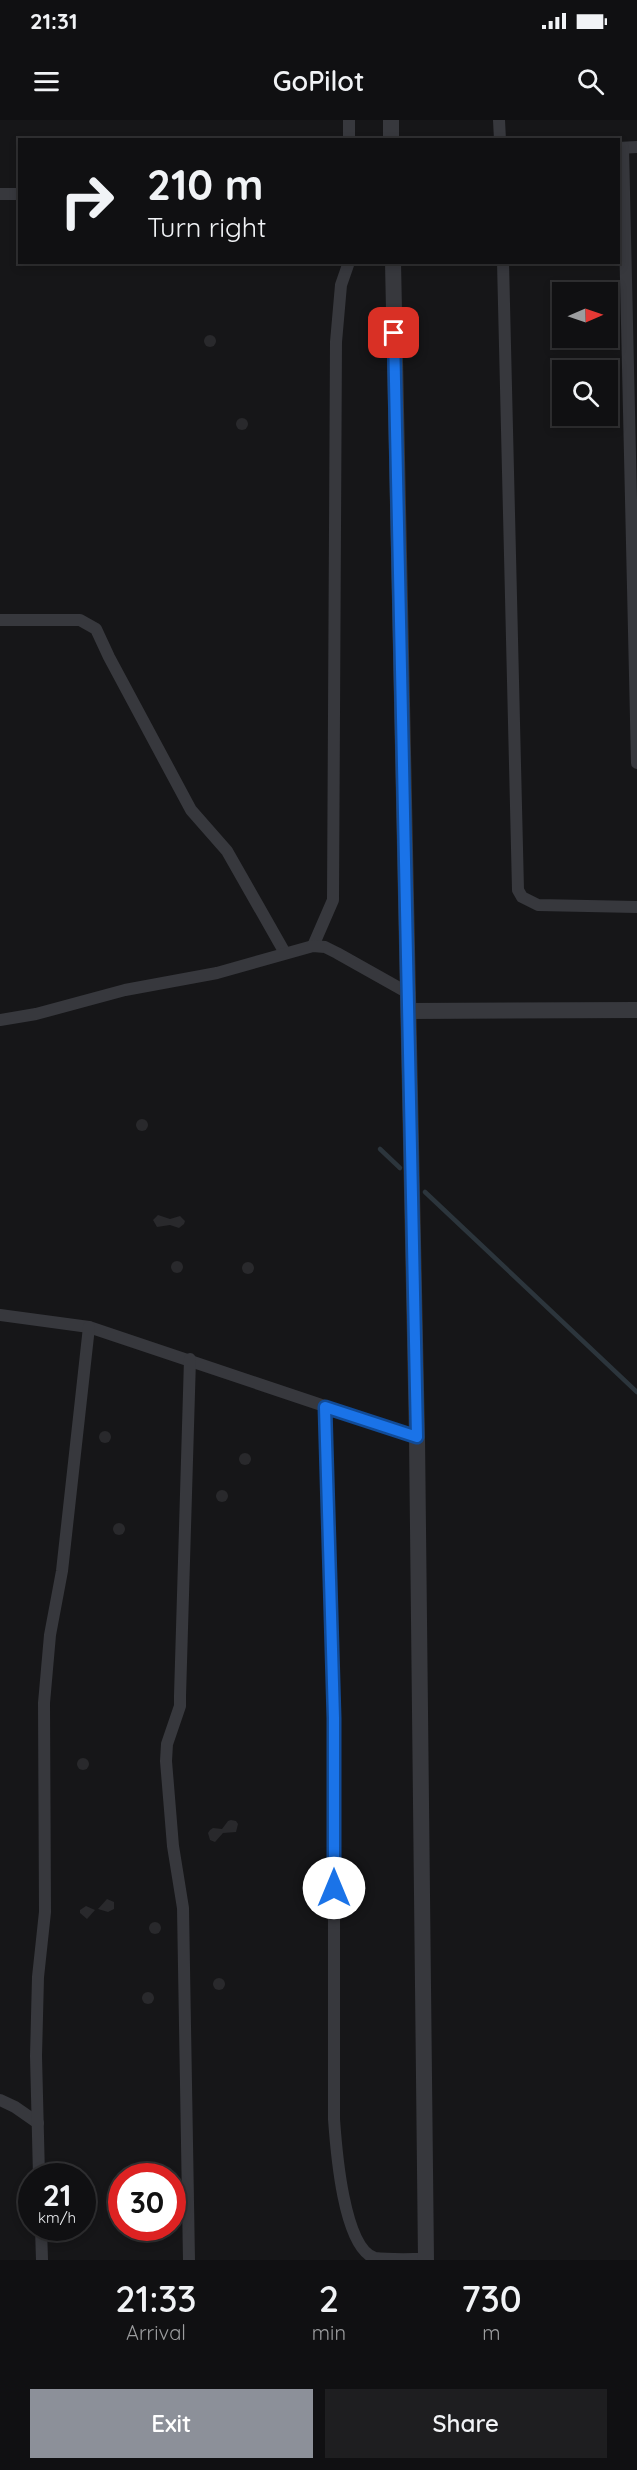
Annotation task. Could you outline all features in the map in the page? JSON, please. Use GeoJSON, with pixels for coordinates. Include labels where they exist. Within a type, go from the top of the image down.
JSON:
{"type":"FeatureCollection","features":[{"type":"Feature","properties":{"kind":"street"},"geometry":{"type":"LineString","coordinates":[[350,120],[350,138]]}},
{"type":"Feature","properties":{"kind":"street"},"geometry":{"type":"LineString","coordinates":[[391,120],[391,138]]}},
{"type":"Feature","properties":{"kind":"street"},"geometry":{"type":"LineString","coordinates":[[499,120],[500,138]]}},
{"type":"Feature","properties":{"kind":"street"},"geometry":{"type":"LineString","coordinates":[[637,147],[621,148],[637,763]]}},
{"type":"Feature","properties":{"kind":"street"},"geometry":{"type":"LineString","coordinates":[[0,194],[18,194]]}},
{"type":"Feature","properties":{"kind":"street"},"geometry":{"type":"LineString","coordinates":[[313,946],[333,900],[336,342],[341,285],[348,264]]}},
{"type":"Feature","properties":{"kind":"street"},"geometry":{"type":"LineString","coordinates":[[325,1407],[334,1718],[334,2119],[337,2167],[347,2213],[365,2251],[376,2258],[426,2259],[410,994],[393,264]]}},
{"type":"Feature","properties":{"kind":"street"},"geometry":{"type":"LineString","coordinates":[[503,264],[518,890],[522,897],[538,905],[637,907]]}},
{"type":"Feature","properties":{"kind":"street"},"geometry":{"type":"LineString","coordinates":[[0,620],[80,620],[96,628],[109,657],[191,810],[227,851],[285,953]]}},
{"type":"Feature","properties":{"kind":"street"},"geometry":{"type":"LineString","coordinates":[[0,1020],[36,1014],[125,990],[217,973],[313,946],[337,953],[410,994]]}},
{"type":"Feature","properties":{"kind":"street"},"geometry":{"type":"LineString","coordinates":[[410,1011],[637,1010]]}},
{"type":"Feature","properties":{"kind":"street"},"geometry":{"type":"LineString","coordinates":[[0,1314],[89,1327],[417,1437]]}},
{"type":"Feature","properties":{"kind":"street"},"geometry":{"type":"LineString","coordinates":[[39,2163],[36,2056],[38,1977],[45,1912],[44,1703],[50,1635],[62,1571],[89,1327]]}},
{"type":"Feature","properties":{"kind":"street"},"geometry":{"type":"LineString","coordinates":[[189,2260],[183,1908],[173,1846],[166,1761],[169,1735],[180,1706],[190,1359]]}},
{"type":"Feature","properties":{"kind":"street"},"geometry":{"type":"LineString","coordinates":[[0,2100],[15,2106],[38,2123]]}},
{"type":"Feature","properties":{"kind":"street"},"geometry":{"type":"LineString","coordinates":[[41,2241],[42,2260]]}},
{"type":"Feature","properties":{"kind":"building"},"geometry":{"type":"Polygon","coordinates":[[[212,335],[215,336],[215,346],[208,347],[205,346],[204,339],[205,336],[212,335]]]}},
{"type":"Feature","properties":{"kind":"building"},"geometry":{"type":"Polygon","coordinates":[[[244,418],[247,419],[247,429],[240,430],[237,429],[236,422],[237,419],[244,418]]]}},
{"type":"Feature","properties":{"kind":"building"},"geometry":{"type":"Polygon","coordinates":[[[144,1119],[147,1120],[147,1130],[140,1131],[137,1130],[136,1123],[137,1120],[144,1119]]]}},
{"type":"Feature","properties":{"kind":"building"},"geometry":{"type":"Polygon","coordinates":[[[158,1215],[170,1219],[180,1216],[185,1221],[179,1228],[170,1225],[157,1227],[153,1220],[158,1215]]]}},
{"type":"Feature","properties":{"kind":"building"},"geometry":{"type":"Polygon","coordinates":[[[179,1261],[182,1262],[182,1272],[175,1273],[172,1272],[171,1265],[172,1262],[179,1261]]]}},
{"type":"Feature","properties":{"kind":"building"},"geometry":{"type":"Polygon","coordinates":[[[250,1262],[253,1263],[253,1273],[246,1274],[243,1273],[242,1266],[243,1263],[250,1262]]]}},
{"type":"Feature","properties":{"kind":"building"},"geometry":{"type":"Polygon","coordinates":[[[107,1431],[110,1432],[110,1442],[103,1443],[100,1442],[99,1435],[100,1432],[107,1431]]]}},
{"type":"Feature","properties":{"kind":"building"},"geometry":{"type":"Polygon","coordinates":[[[247,1453],[250,1454],[250,1464],[243,1465],[240,1464],[239,1457],[240,1454],[247,1453]]]}},
{"type":"Feature","properties":{"kind":"building"},"geometry":{"type":"Polygon","coordinates":[[[224,1490],[227,1491],[227,1501],[220,1502],[217,1501],[216,1494],[217,1491],[224,1490]]]}},
{"type":"Feature","properties":{"kind":"building"},"geometry":{"type":"Polygon","coordinates":[[[121,1523],[124,1524],[124,1534],[117,1535],[114,1534],[113,1527],[114,1524],[121,1523]]]}},
{"type":"Feature","properties":{"kind":"building"},"geometry":{"type":"Polygon","coordinates":[[[85,1758],[88,1759],[88,1769],[81,1770],[78,1769],[77,1762],[78,1759],[85,1758]]]}},
{"type":"Feature","properties":{"kind":"building"},"geometry":{"type":"Polygon","coordinates":[[[231,1820],[238,1824],[236,1832],[223,1833],[215,1842],[210,1840],[208,1833],[210,1830],[222,1829],[231,1820]]]}},
{"type":"Feature","properties":{"kind":"building"},"geometry":{"type":"Polygon","coordinates":[[[107,1899],[114,1902],[114,1909],[108,1912],[98,1909],[107,1899]]]}},
{"type":"Feature","properties":{"kind":"building"},"geometry":{"type":"Polygon","coordinates":[[[86,1906],[95,1910],[87,1919],[80,1913],[80,1910],[86,1906]]]}},
{"type":"Feature","properties":{"kind":"building"},"geometry":{"type":"Polygon","coordinates":[[[157,1922],[160,1923],[160,1933],[153,1934],[150,1933],[149,1926],[150,1923],[157,1922]]]}},
{"type":"Feature","properties":{"kind":"building"},"geometry":{"type":"Polygon","coordinates":[[[221,1978],[224,1979],[224,1989],[217,1990],[214,1989],[213,1982],[214,1979],[221,1978]]]}},
{"type":"Feature","properties":{"kind":"building"},"geometry":{"type":"Polygon","coordinates":[[[150,1992],[153,1993],[153,2003],[146,2004],[143,2003],[142,1996],[143,1993],[150,1992]]]}},
{"type":"Feature","properties":{"kind":"waterway"},"geometry":{"type":"LineString","coordinates":[[380,1149],[400,1168]]}},
{"type":"Feature","properties":{"kind":"waterway"},"geometry":{"type":"LineString","coordinates":[[425,1192],[637,1392]]}},
{"type":"Feature","properties":{"kind":"route"},"geometry":{"type":"LineString","coordinates":[[334,1888],[334,1718],[325,1407],[417,1437],[410,994],[394,333]]}}]}
